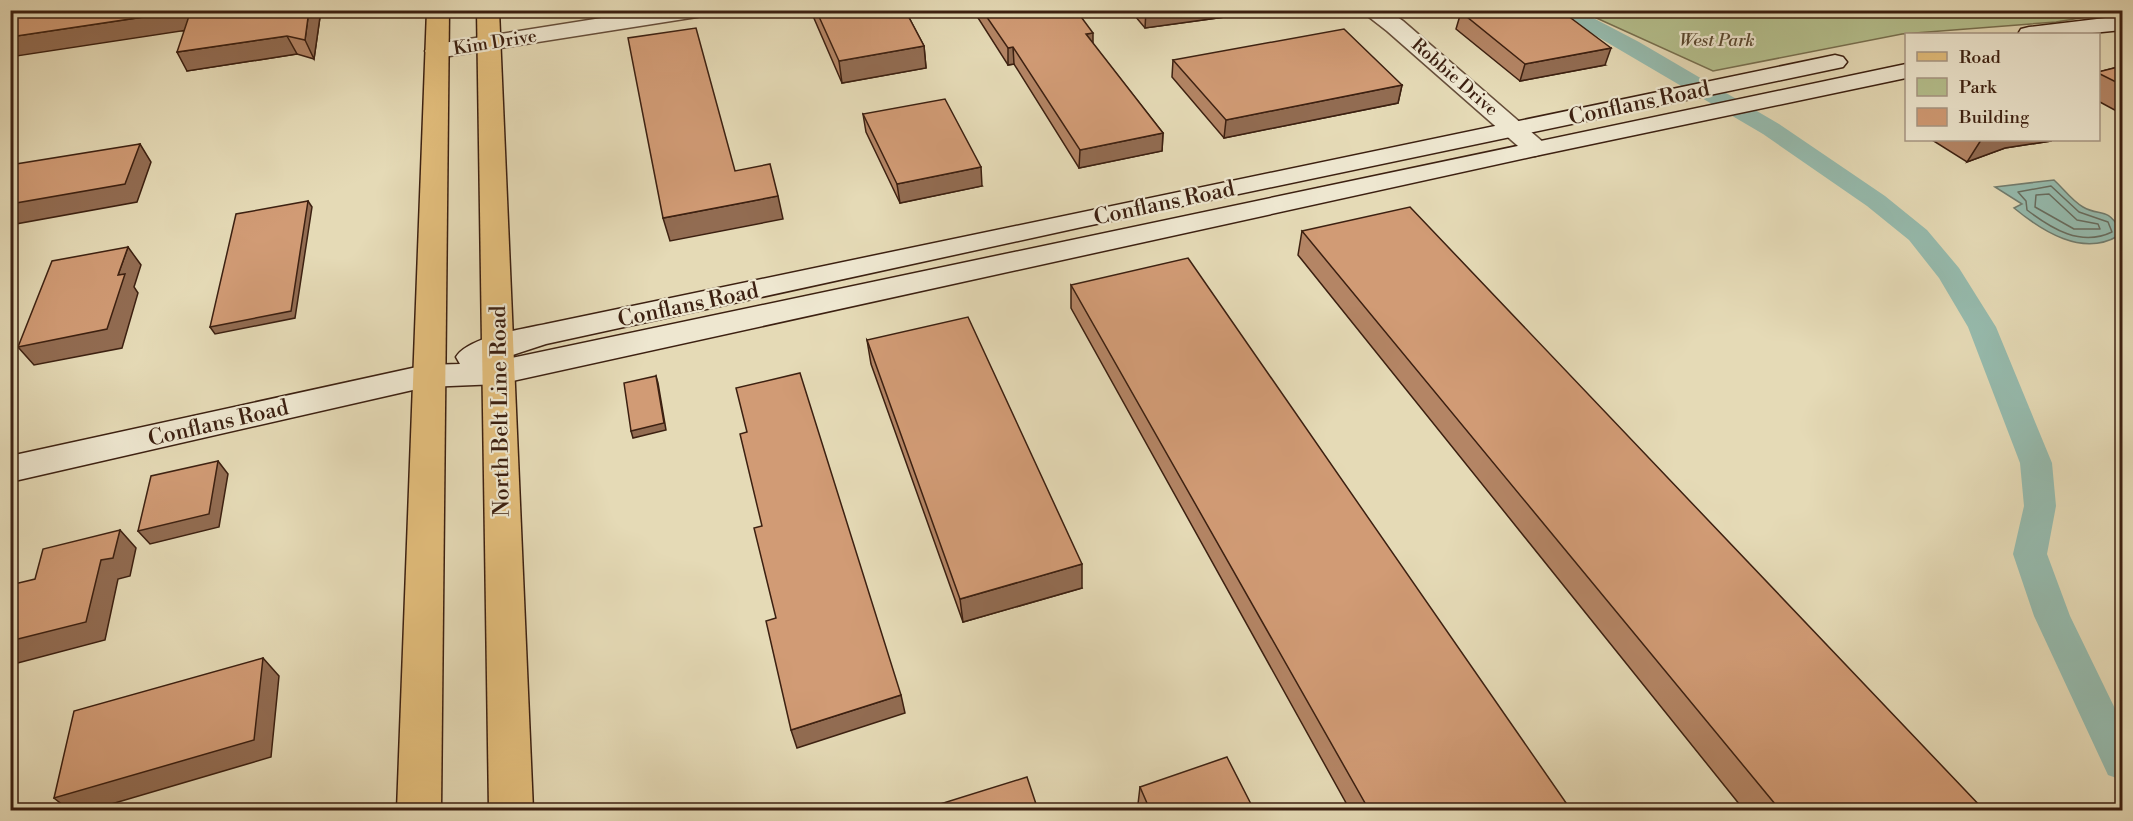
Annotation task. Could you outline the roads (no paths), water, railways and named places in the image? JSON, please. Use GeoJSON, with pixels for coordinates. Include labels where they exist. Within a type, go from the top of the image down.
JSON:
{"type":"FeatureCollection","features":[{"type":"Feature","properties":{"kind":"main road"},"geometry":{"type":"LineString","coordinates":[[419,810],[427,523],[426,376],[438,10]]}},
{"type":"Feature","properties":{"kind":"main road","name":"North Belt Line Road"},"geometry":{"type":"LineString","coordinates":[[488,10],[511,810]]}},
{"type":"Feature","properties":{"kind":"main road","name":"Kim Drive"},"geometry":{"type":"LineString","coordinates":[[437,51],[697,10]]}},
{"type":"Feature","properties":{"kind":"main road","name":"Robbie Drive"},"geometry":{"type":"LineString","coordinates":[[1371,10],[1395,26],[1535,148]]}},
{"type":"Feature","properties":{"kind":"main road"},"geometry":{"type":"LineString","coordinates":[[2037,33],[2122,23]]}},
{"type":"Feature","properties":{"kind":"main road","name":"Conflans Road"},"geometry":{"type":"LineString","coordinates":[[10,469],[499,359],[944,249],[1514,128],[1905,49]]}},
{"type":"Feature","properties":{"kind":"main road","name":"Conflans Road"},"geometry":{"type":"LineString","coordinates":[[499,359],[957,274],[1535,148],[1905,71]]}},
{"type":"Feature","properties":{"kind":"main road"},"geometry":{"type":"LineString","coordinates":[[944,249],[957,274]]}},
{"type":"Feature","properties":{"kind":"water"},"geometry":{"type":"Polygon","coordinates":[[[2054,180],[2079,204],[2111,217],[2120,229],[2118,236],[2104,242],[2090,244],[2063,239],[2025,217],[2014,208],[2022,204],[1995,187],[2054,180]]]}},
{"type":"Feature","properties":{"kind":"waterway"},"geometry":{"type":"LineString","coordinates":[[1562,10],[1632,46],[1771,129],[1876,201],[1918,235],[1950,274],[1982,327],[2036,463],[2040,506],[2030,554],[2052,616],[2122,762]]}},
{"type":"Feature","properties":{"kind":"park label","name":"West Park"},"geometry":{"type":"Point","coordinates":[1717,40]}}]}
